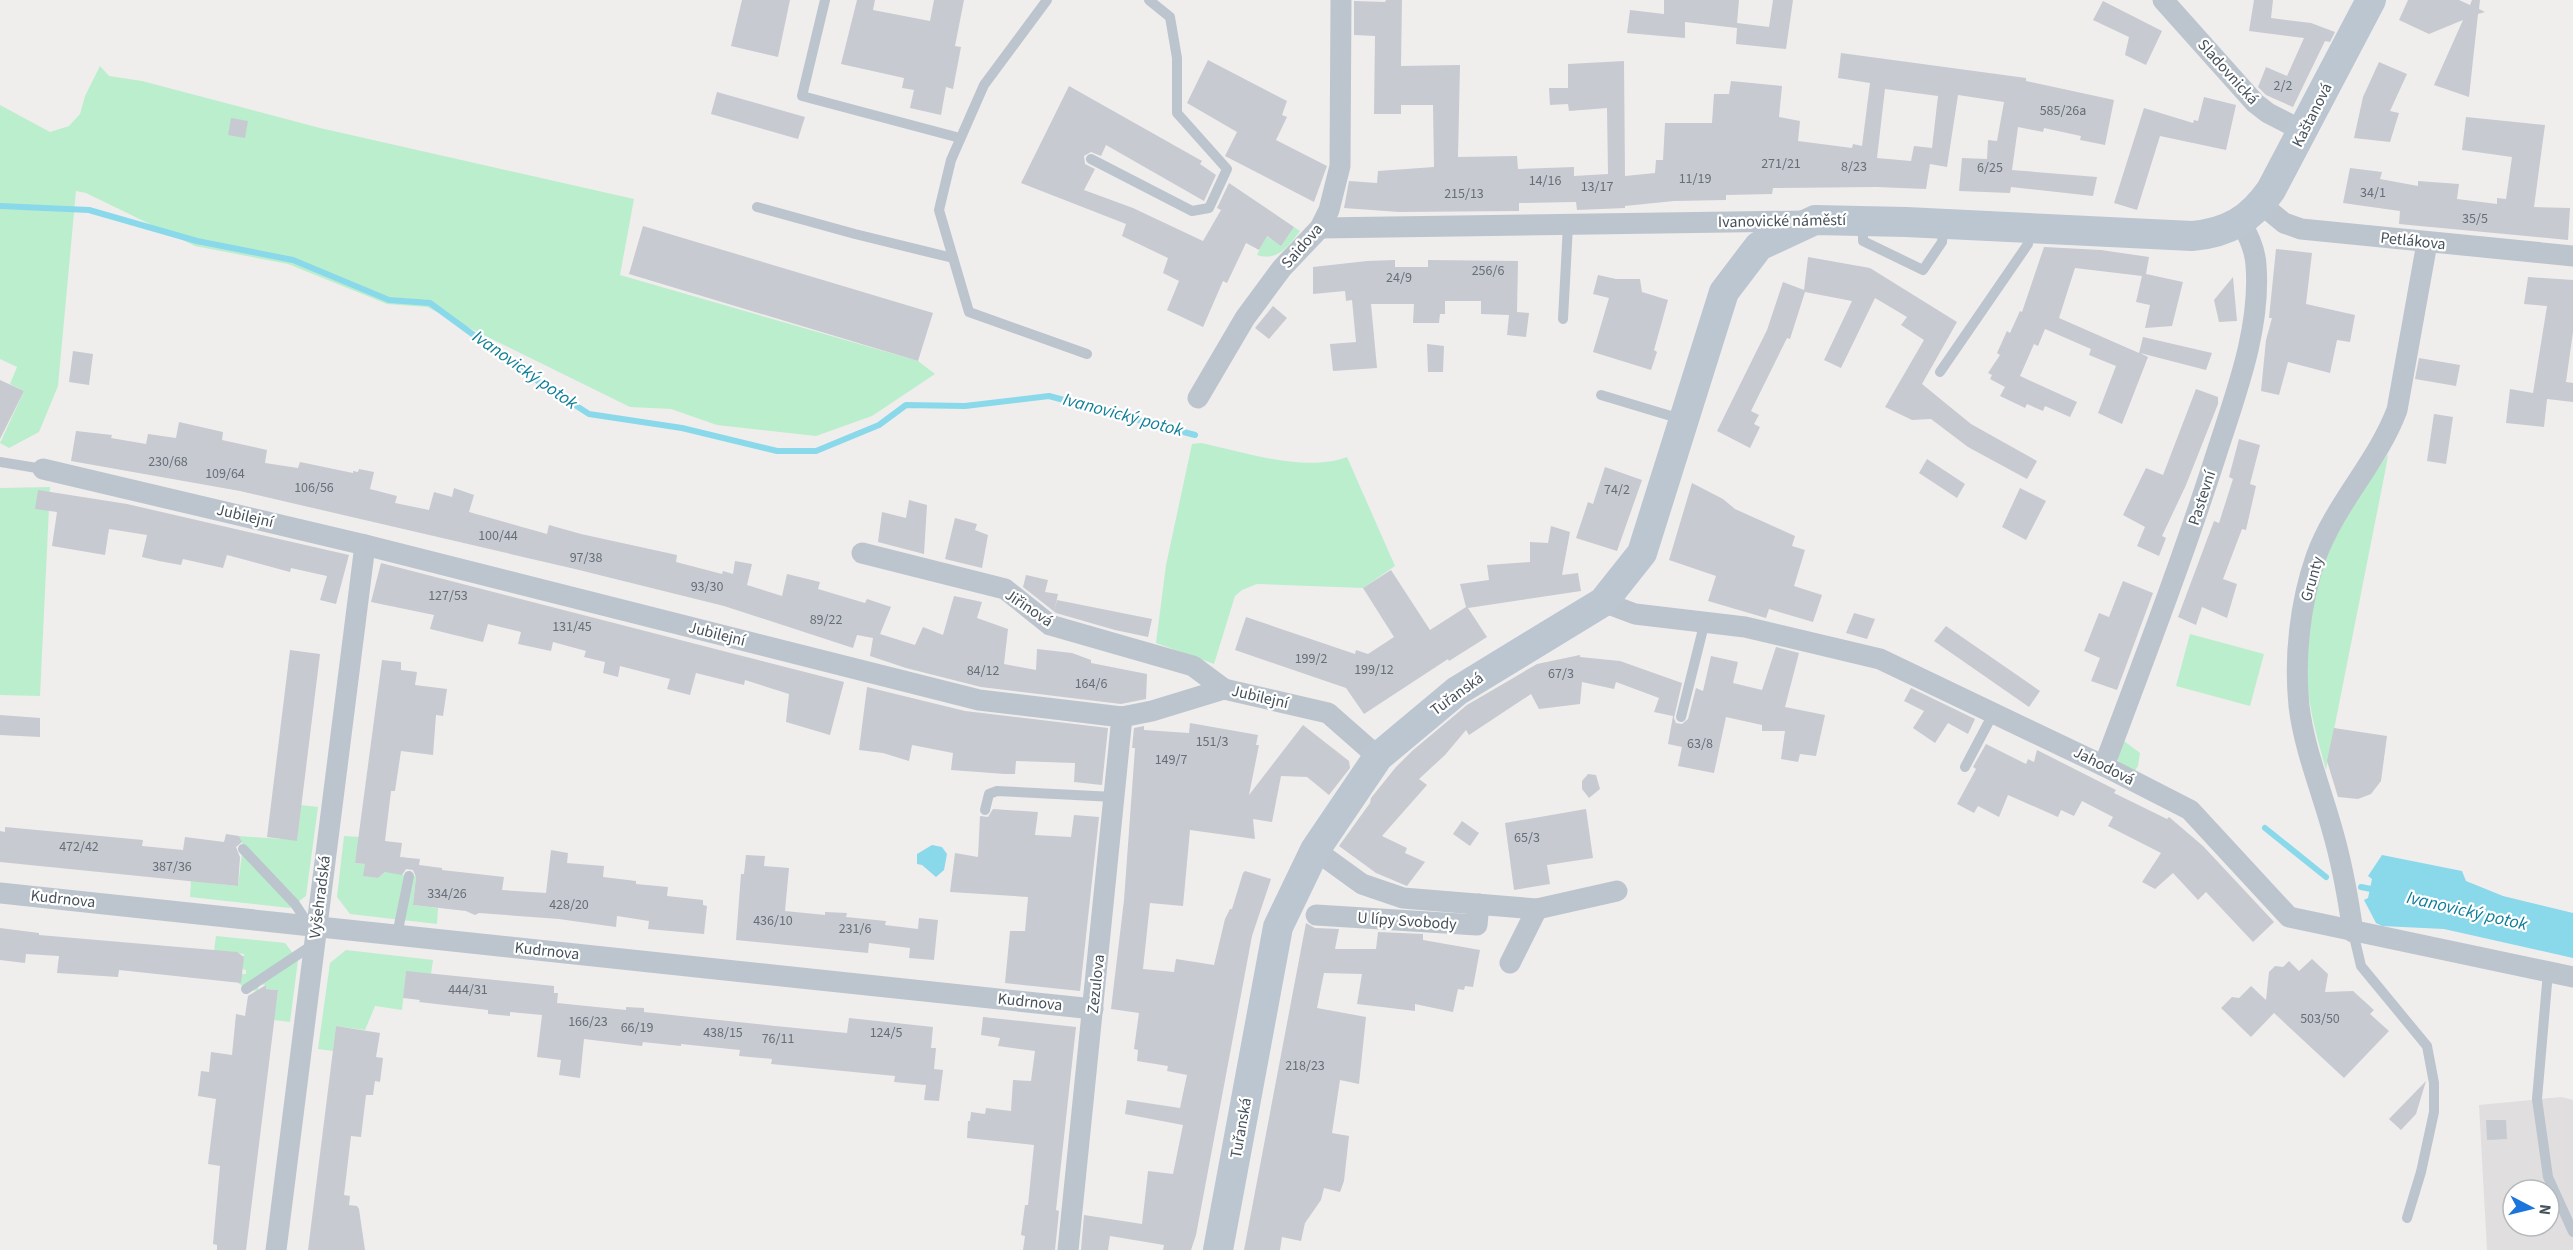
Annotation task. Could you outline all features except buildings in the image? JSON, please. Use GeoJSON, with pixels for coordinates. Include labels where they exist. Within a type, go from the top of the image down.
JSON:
{"type":"FeatureCollection","features":[{"type":"Feature","properties":{"kind":"main road","name":"Kaštanová"},"geometry":{"type":"LineString","coordinates":[[2251,213],[2277,180],[2371,0]]}},
{"type":"Feature","properties":{"kind":"main road","name":"Ivanovické náměstí"},"geometry":{"type":"LineString","coordinates":[[1815,220],[1944,223],[2192,236],[2221,232],[2251,213]]}},
{"type":"Feature","properties":{"kind":"main road","name":"Tuřanská"},"geometry":{"type":"LineString","coordinates":[[1218,1250],[1278,927],[1315,850],[1378,757],[1457,691],[1603,602],[1642,554],[1724,292],[1759,246],[1815,220]]}},
{"type":"Feature","properties":{"kind":"street","name":"Saidova"},"geometry":{"type":"LineString","coordinates":[[1198,398],[1245,318],[1282,268],[1320,228],[1329,210],[1340,165],[1341,0]]}},
{"type":"Feature","properties":{"kind":"street","name":"Sladovnická"},"geometry":{"type":"LineString","coordinates":[[2163,0],[2255,103],[2268,113],[2303,130]]}},
{"type":"Feature","properties":{"kind":"street","name":"Petlákova"},"geometry":{"type":"LineString","coordinates":[[2251,213],[2301,229],[2573,256]]}},
{"type":"Feature","properties":{"kind":"street","name":"Pastevní"},"geometry":{"type":"LineString","coordinates":[[2104,766],[2193,526],[2238,385],[2253,320],[2256,276],[2251,213]]}},
{"type":"Feature","properties":{"kind":"street","name":"Ivanovické náměstí"},"geometry":{"type":"LineString","coordinates":[[1320,228],[1815,220]]}},
{"type":"Feature","properties":{"kind":"street","name":"Grunty"},"geometry":{"type":"LineString","coordinates":[[2353,932],[2341,859],[2312,762],[2299,706],[2298,652],[2304,606],[2317,556],[2343,502],[2389,430],[2397,410],[2427,243]]}},
{"type":"Feature","properties":{"kind":"street","name":"Jubilejní"},"geometry":{"type":"LineString","coordinates":[[43,469],[365,545],[979,700],[1122,717],[1152,711],[1224,689],[1328,713],[1378,757]]}},
{"type":"Feature","properties":{"kind":"street","name":"Vyšehradská"},"geometry":{"type":"LineString","coordinates":[[276,1250],[313,932],[365,545]]}},
{"type":"Feature","properties":{"kind":"street","name":"Jiřinová"},"geometry":{"type":"LineString","coordinates":[[862,553],[1005,589],[1050,625],[1193,666],[1224,689]]}},
{"type":"Feature","properties":{"kind":"street","name":"Jahodová"},"geometry":{"type":"LineString","coordinates":[[1603,602],[1635,614],[1745,627],[1880,659],[1994,712],[2190,810],[2289,917],[2573,977]]}},
{"type":"Feature","properties":{"kind":"street","name":"Zezulova"},"geometry":{"type":"LineString","coordinates":[[1068,1250],[1122,717]]}},
{"type":"Feature","properties":{"kind":"street","name":"U lípy Svobody"},"geometry":{"type":"LineString","coordinates":[[1315,850],[1362,884],[1403,898],[1537,909],[1617,891]]}},
{"type":"Feature","properties":{"kind":"street","name":"Kudrnova"},"geometry":{"type":"LineString","coordinates":[[0,893],[313,932],[397,935],[1093,1009]]}},
{"type":"Feature","properties":{"kind":"street","name":"U lípy Svobody"},"geometry":{"type":"LineString","coordinates":[[1316,915],[1477,925],[1479,904]]}},
{"type":"Feature","properties":{"kind":"street"},"geometry":{"type":"LineString","coordinates":[[1510,963],[1537,909]]}},
{"type":"Feature","properties":{"kind":"lane"},"geometry":{"type":"LineString","coordinates":[[825,0],[802,96],[960,138]]}},
{"type":"Feature","properties":{"kind":"lane"},"geometry":{"type":"LineString","coordinates":[[1047,0],[984,85],[951,160],[939,210],[969,312],[1087,354]]}},
{"type":"Feature","properties":{"kind":"lane"},"geometry":{"type":"LineString","coordinates":[[1091,159],[1192,211],[1209,208],[1227,170],[1177,113],[1178,58],[1170,17],[1149,0]]}},
{"type":"Feature","properties":{"kind":"lane"},"geometry":{"type":"LineString","coordinates":[[757,207],[953,258]]}},
{"type":"Feature","properties":{"kind":"lane"},"geometry":{"type":"LineString","coordinates":[[1863,221],[1863,241],[1923,270],[1942,242],[1944,223]]}},
{"type":"Feature","properties":{"kind":"lane"},"geometry":{"type":"LineString","coordinates":[[1563,320],[1568,225]]}},
{"type":"Feature","properties":{"kind":"lane"},"geometry":{"type":"LineString","coordinates":[[1940,372],[2028,244],[2029,227]]}},
{"type":"Feature","properties":{"kind":"lane"},"geometry":{"type":"LineString","coordinates":[[1601,395],[1684,420]]}},
{"type":"Feature","properties":{"kind":"lane"},"geometry":{"type":"LineString","coordinates":[[0,462],[43,469]]}},
{"type":"Feature","properties":{"kind":"lane"},"geometry":{"type":"LineString","coordinates":[[1681,717],[1705,621]]}},
{"type":"Feature","properties":{"kind":"lane"},"geometry":{"type":"LineString","coordinates":[[1965,767],[1994,712]]}},
{"type":"Feature","properties":{"kind":"lane"},"geometry":{"type":"LineString","coordinates":[[985,810],[989,794],[997,791],[1114,797]]}},
{"type":"Feature","properties":{"kind":"lane"},"geometry":{"type":"LineString","coordinates":[[243,849],[295,904],[313,932],[246,989]]}},
{"type":"Feature","properties":{"kind":"lane"},"geometry":{"type":"LineString","coordinates":[[397,935],[410,876]]}},
{"type":"Feature","properties":{"kind":"lane"},"geometry":{"type":"LineString","coordinates":[[2353,932],[2361,966],[2427,1046],[2432,1074],[2434,1112],[2421,1172],[2407,1218]]}},
{"type":"Feature","properties":{"kind":"lane"},"geometry":{"type":"LineString","coordinates":[[2548,972],[2537,1099],[2548,1177],[2573,1232]]}},
{"type":"Feature","properties":{"kind":"shaded area"},"geometry":{"type":"Polygon","coordinates":[[[2562,1097],[2573,1100],[2573,1250],[2487,1250],[2479,1105],[2562,1097]]]}},
{"type":"Feature","properties":{"kind":"green space"},"geometry":{"type":"Polygon","coordinates":[[[100,66],[109,76],[142,81],[320,128],[634,199],[620,275],[918,361],[935,374],[872,416],[816,436],[717,425],[671,409],[630,407],[427,307],[387,304],[288,264],[195,246],[86,193],[76,191],[58,386],[39,432],[9,448],[0,443],[24,391],[10,384],[17,367],[0,359],[0,105],[50,132],[69,126],[80,114],[85,96],[100,66]]]}},
{"type":"Feature","properties":{"kind":"green space"},"geometry":{"type":"Polygon","coordinates":[[[1294,227],[1300,231],[1282,251],[1271,256],[1257,255],[1266,236],[1281,245],[1294,227]]]}},
{"type":"Feature","properties":{"kind":"green space"},"geometry":{"type":"Polygon","coordinates":[[[1201,443],[1255,456],[1294,462],[1312,463],[1347,457],[1395,566],[1363,588],[1257,584],[1242,590],[1235,596],[1214,664],[1156,643],[1166,565],[1192,444],[1201,443]]]}},
{"type":"Feature","properties":{"kind":"green space"},"geometry":{"type":"Polygon","coordinates":[[[2388,454],[2326,770],[2313,720],[2307,683],[2308,636],[2314,602],[2323,568],[2341,525],[2388,454]]]}},
{"type":"Feature","properties":{"kind":"green space"},"geometry":{"type":"Polygon","coordinates":[[[50,487],[40,696],[0,695],[0,488],[50,487]]]}},
{"type":"Feature","properties":{"kind":"green space"},"geometry":{"type":"Polygon","coordinates":[[[2190,634],[2264,654],[2250,706],[2176,686],[2190,634]]]}},
{"type":"Feature","properties":{"kind":"green space"},"geometry":{"type":"Polygon","coordinates":[[[2124,741],[2140,753],[2138,766],[2133,774],[2120,766],[2117,757],[2124,741]]]}},
{"type":"Feature","properties":{"kind":"green space"},"geometry":{"type":"Polygon","coordinates":[[[301,805],[318,807],[306,896],[290,908],[190,897],[191,881],[238,886],[243,845],[239,836],[297,840],[301,805]]]}},
{"type":"Feature","properties":{"kind":"green space"},"geometry":{"type":"Polygon","coordinates":[[[344,836],[360,837],[355,863],[365,864],[364,876],[378,878],[404,856],[402,875],[416,876],[413,905],[438,908],[437,924],[350,914],[337,897],[344,836]]]}},
{"type":"Feature","properties":{"kind":"green space"},"geometry":{"type":"Polygon","coordinates":[[[216,936],[285,943],[298,960],[290,1022],[274,1020],[278,990],[266,989],[266,985],[259,984],[258,991],[249,990],[238,983],[238,974],[246,974],[246,970],[242,969],[244,954],[214,951],[216,936]]]}},
{"type":"Feature","properties":{"kind":"green space"},"geometry":{"type":"Polygon","coordinates":[[[346,950],[433,960],[431,974],[406,972],[402,1010],[375,1006],[365,1030],[336,1026],[333,1051],[318,1049],[330,963],[346,950]]]}},
{"type":"Feature","properties":{"kind":"water"},"geometry":{"type":"Polygon","coordinates":[[[932,845],[942,847],[947,854],[944,870],[936,877],[922,865],[917,864],[917,854],[932,845]]]}},
{"type":"Feature","properties":{"kind":"water"},"geometry":{"type":"Polygon","coordinates":[[[2382,855],[2462,871],[2466,881],[2503,896],[2573,913],[2573,958],[2444,929],[2382,926],[2376,923],[2364,900],[2368,898],[2372,879],[2368,876],[2382,855]]]}},
{"type":"Feature","properties":{"kind":"waterway","name":"Ivanovický potok"},"geometry":{"type":"LineString","coordinates":[[0,206],[89,210],[197,241],[293,260],[389,300],[430,303],[527,374],[589,414],[682,428],[777,451],[816,451],[879,425],[906,405],[965,406],[1049,396],[1195,435]]}},
{"type":"Feature","properties":{"kind":"waterway","name":"Ivanovický potok"},"geometry":{"type":"LineString","coordinates":[[2265,828],[2326,877]]}},
{"type":"Feature","properties":{"kind":"waterway","name":"Ivanovický potok"},"geometry":{"type":"LineString","coordinates":[[2361,887],[2376,890]]}}]}
